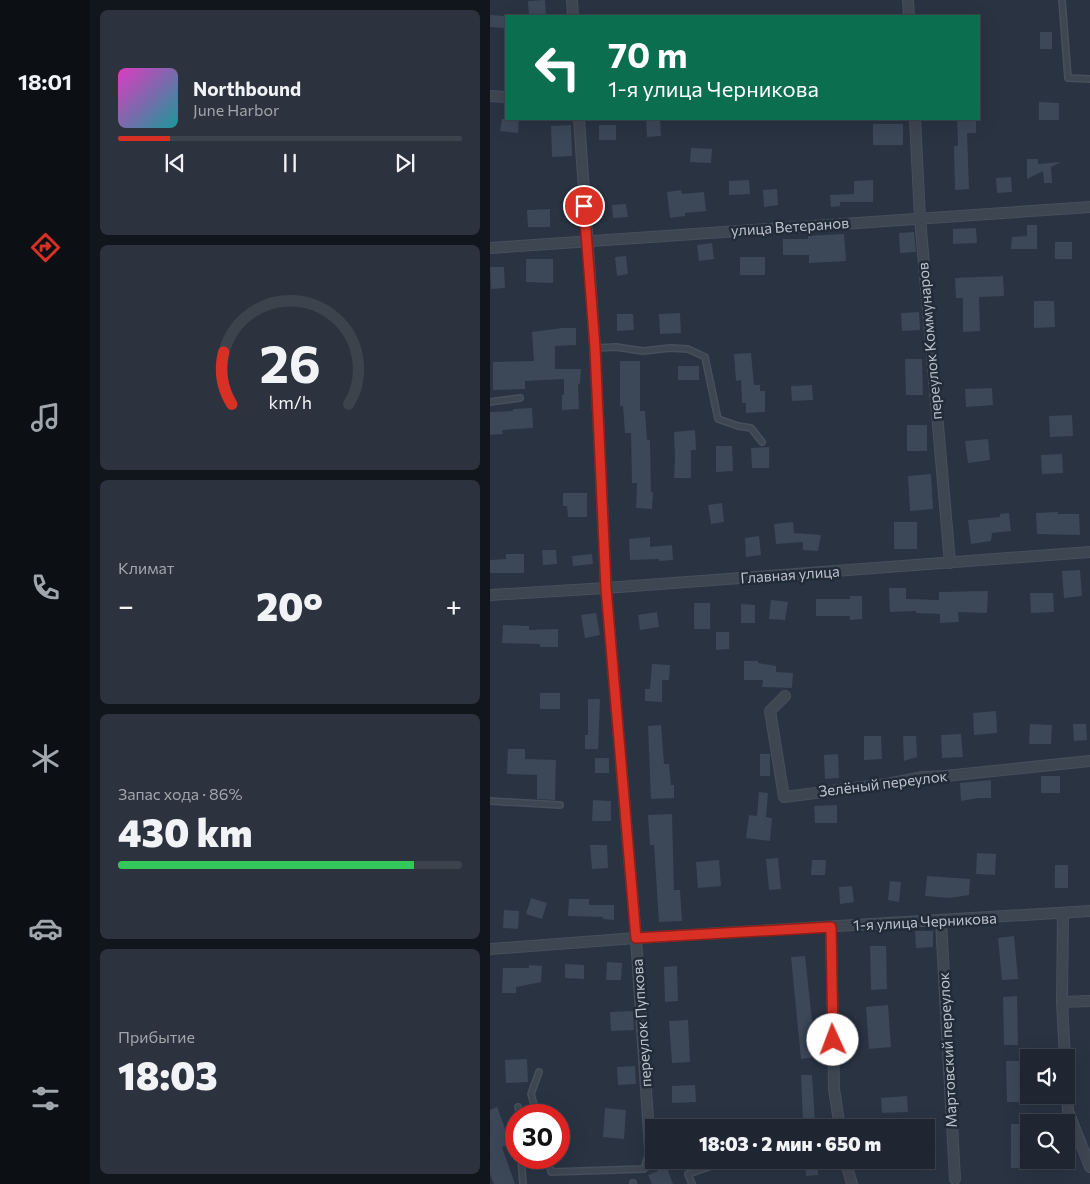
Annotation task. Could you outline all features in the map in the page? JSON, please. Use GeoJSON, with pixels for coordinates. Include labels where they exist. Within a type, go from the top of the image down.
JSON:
{"type":"FeatureCollection","features":[{"type":"Feature","properties":{"kind":"street"},"geometry":{"type":"LineString","coordinates":[[572,0],[573,15]]}},
{"type":"Feature","properties":{"kind":"street"},"geometry":{"type":"LineString","coordinates":[[908,0],[909,15]]}},
{"type":"Feature","properties":{"kind":"street"},"geometry":{"type":"LineString","coordinates":[[490,96],[505,97]]}},
{"type":"Feature","properties":{"kind":"street","name":"переулок Пупкова"},"geometry":{"type":"LineString","coordinates":[[579,120],[586,241],[595,348],[606,588],[636,938],[648,1119]]}},
{"type":"Feature","properties":{"kind":"street","name":"переулок Коммунаров"},"geometry":{"type":"LineString","coordinates":[[915,120],[920,218],[950,563]]}},
{"type":"Feature","properties":{"kind":"street","name":"улица Ветеранов"},"geometry":{"type":"LineString","coordinates":[[490,248],[1090,207]]}},
{"type":"Feature","properties":{"kind":"street","name":"Главная улица"},"geometry":{"type":"LineString","coordinates":[[490,595],[1090,552]]}},
{"type":"Feature","properties":{"kind":"street","name":"Зелёный переулок"},"geometry":{"type":"LineString","coordinates":[[785,696],[770,711],[784,796],[887,784],[924,776],[945,776],[1090,761]]}},
{"type":"Feature","properties":{"kind":"street","name":"1-я улица Черникова"},"geometry":{"type":"LineString","coordinates":[[490,949],[636,938],[1090,911]]}},
{"type":"Feature","properties":{"kind":"street"},"geometry":{"type":"LineString","coordinates":[[1064,913],[1062,1002],[1065,1049]]}},
{"type":"Feature","properties":{"kind":"street","name":"Мартовский переулок"},"geometry":{"type":"LineString","coordinates":[[941,921],[955,1179]]}},
{"type":"Feature","properties":{"kind":"street"},"geometry":{"type":"LineString","coordinates":[[831,927],[834,1089],[839,1119]]}},
{"type":"Feature","properties":{"kind":"street"},"geometry":{"type":"LineString","coordinates":[[1062,1002],[1090,1001]]}},
{"type":"Feature","properties":{"kind":"street"},"geometry":{"type":"LineString","coordinates":[[1068,1104],[1068,1111],[1090,1167]]}},
{"type":"Feature","properties":{"kind":"street"},"geometry":{"type":"LineString","coordinates":[[848,1169],[852,1184]]}},
{"type":"Feature","properties":{"kind":"lane"},"geometry":{"type":"LineString","coordinates":[[1062,0],[1068,78],[1090,79]]}},
{"type":"Feature","properties":{"kind":"lane"},"geometry":{"type":"LineString","coordinates":[[595,348],[616,347],[643,351],[670,348],[688,349],[704,357],[718,419],[751,428],[762,442]]}},
{"type":"Feature","properties":{"kind":"lane"},"geometry":{"type":"LineString","coordinates":[[490,402],[520,398]]}},
{"type":"Feature","properties":{"kind":"lane"},"geometry":{"type":"LineString","coordinates":[[490,801],[560,805]]}},
{"type":"Feature","properties":{"kind":"lane"},"geometry":{"type":"LineString","coordinates":[[534,1104],[531,1094],[539,1072]]}},
{"type":"Feature","properties":{"kind":"lane"},"geometry":{"type":"LineString","coordinates":[[550,1169],[551,1172],[644,1169],[645,1166]]}},
{"type":"Feature","properties":{"kind":"lane"},"geometry":{"type":"LineString","coordinates":[[522,1169],[523,1184]]}},
{"type":"Feature","properties":{"kind":"lane"},"geometry":{"type":"LineString","coordinates":[[692,1184],[688,1174],[703,1169]]}},
{"type":"Feature","properties":{"kind":"building"},"geometry":{"type":"Polygon","coordinates":[[[545,0],[546,15],[529,15],[528,1],[545,0]]]}},
{"type":"Feature","properties":{"kind":"building"},"geometry":{"type":"Polygon","coordinates":[[[490,15],[505,16],[504,28],[490,27],[490,15]]]}},
{"type":"Feature","properties":{"kind":"building"},"geometry":{"type":"Polygon","coordinates":[[[1040,32],[1052,32],[1052,49],[1040,49],[1040,32]]]}},
{"type":"Feature","properties":{"kind":"building"},"geometry":{"type":"Polygon","coordinates":[[[1039,102],[1059,103],[1059,120],[1039,120],[1039,102]]]}},
{"type":"Feature","properties":{"kind":"building"},"geometry":{"type":"Polygon","coordinates":[[[502,119],[519,120],[518,133],[500,131],[502,119]]]}},
{"type":"Feature","properties":{"kind":"building"},"geometry":{"type":"Polygon","coordinates":[[[646,120],[660,120],[661,136],[647,137],[646,120]]]}},
{"type":"Feature","properties":{"kind":"building"},"geometry":{"type":"Polygon","coordinates":[[[957,120],[976,120],[976,133],[967,133],[969,189],[955,190],[954,146],[958,146],[957,120]]]}},
{"type":"Feature","properties":{"kind":"building"},"geometry":{"type":"Polygon","coordinates":[[[873,124],[903,124],[903,145],[873,145],[873,124]]]}},
{"type":"Feature","properties":{"kind":"building"},"geometry":{"type":"Polygon","coordinates":[[[571,125],[572,156],[552,157],[551,126],[571,125]]]}},
{"type":"Feature","properties":{"kind":"building"},"geometry":{"type":"Polygon","coordinates":[[[599,125],[616,125],[616,140],[599,140],[599,125]]]}},
{"type":"Feature","properties":{"kind":"building"},"geometry":{"type":"Polygon","coordinates":[[[691,148],[712,149],[711,163],[690,162],[691,148]]]}},
{"type":"Feature","properties":{"kind":"building"},"geometry":{"type":"Polygon","coordinates":[[[1027,159],[1038,159],[1038,164],[1061,162],[1051,167],[1052,183],[1044,183],[1043,171],[1027,179],[1027,159]]]}},
{"type":"Feature","properties":{"kind":"building"},"geometry":{"type":"Polygon","coordinates":[[[1011,177],[1012,192],[997,193],[996,178],[1011,177]]]}},
{"type":"Feature","properties":{"kind":"building"},"geometry":{"type":"Polygon","coordinates":[[[749,180],[750,194],[729,195],[729,181],[749,180]]]}},
{"type":"Feature","properties":{"kind":"building"},"geometry":{"type":"Polygon","coordinates":[[[873,180],[873,202],[840,202],[840,206],[831,207],[830,195],[854,194],[854,181],[873,180]]]}},
{"type":"Feature","properties":{"kind":"building"},"geometry":{"type":"Polygon","coordinates":[[[777,189],[778,205],[764,207],[763,190],[777,189]]]}},
{"type":"Feature","properties":{"kind":"building"},"geometry":{"type":"Polygon","coordinates":[[[681,190],[682,194],[704,192],[706,211],[685,213],[685,216],[670,218],[667,192],[681,190]]]}},
{"type":"Feature","properties":{"kind":"building"},"geometry":{"type":"Polygon","coordinates":[[[626,204],[628,217],[613,218],[612,205],[626,204]]]}},
{"type":"Feature","properties":{"kind":"building"},"geometry":{"type":"Polygon","coordinates":[[[550,209],[550,227],[528,227],[527,210],[550,209]]]}},
{"type":"Feature","properties":{"kind":"building"},"geometry":{"type":"Polygon","coordinates":[[[1027,225],[1037,225],[1037,249],[1011,249],[1012,237],[1027,236],[1027,225]]]}},
{"type":"Feature","properties":{"kind":"building"},"geometry":{"type":"Polygon","coordinates":[[[976,228],[977,243],[953,244],[953,229],[976,228]]]}},
{"type":"Feature","properties":{"kind":"building"},"geometry":{"type":"Polygon","coordinates":[[[914,232],[916,252],[900,253],[899,233],[914,232]]]}},
{"type":"Feature","properties":{"kind":"building"},"geometry":{"type":"Polygon","coordinates":[[[844,234],[846,261],[809,263],[809,255],[783,255],[783,239],[808,239],[808,236],[844,234]]]}},
{"type":"Feature","properties":{"kind":"building"},"geometry":{"type":"Polygon","coordinates":[[[1055,242],[1072,242],[1072,259],[1055,259],[1055,242]]]}},
{"type":"Feature","properties":{"kind":"building"},"geometry":{"type":"Polygon","coordinates":[[[712,243],[714,259],[699,261],[697,245],[712,243]]]}},
{"type":"Feature","properties":{"kind":"building"},"geometry":{"type":"Polygon","coordinates":[[[626,256],[628,274],[617,276],[615,257],[626,256]]]}},
{"type":"Feature","properties":{"kind":"building"},"geometry":{"type":"Polygon","coordinates":[[[740,257],[765,257],[765,275],[740,275],[740,257]]]}},
{"type":"Feature","properties":{"kind":"building"},"geometry":{"type":"Polygon","coordinates":[[[526,259],[553,259],[553,283],[526,282],[526,259]]]}},
{"type":"Feature","properties":{"kind":"building"},"geometry":{"type":"Polygon","coordinates":[[[490,267],[504,267],[505,288],[491,289],[490,267]]]}},
{"type":"Feature","properties":{"kind":"building"},"geometry":{"type":"Polygon","coordinates":[[[1003,276],[1004,296],[979,297],[980,331],[963,332],[963,298],[956,298],[955,278],[1003,276]]]}},
{"type":"Feature","properties":{"kind":"building"},"geometry":{"type":"Polygon","coordinates":[[[1034,301],[1054,301],[1055,327],[1034,328],[1034,301]]]}},
{"type":"Feature","properties":{"kind":"building"},"geometry":{"type":"Polygon","coordinates":[[[919,312],[920,330],[902,331],[901,313],[919,312]]]}},
{"type":"Feature","properties":{"kind":"building"},"geometry":{"type":"Polygon","coordinates":[[[680,313],[681,333],[660,334],[659,314],[680,313]]]}},
{"type":"Feature","properties":{"kind":"building"},"geometry":{"type":"Polygon","coordinates":[[[617,314],[633,314],[634,330],[617,331],[617,314]]]}},
{"type":"Feature","properties":{"kind":"building"},"geometry":{"type":"Polygon","coordinates":[[[576,328],[576,345],[555,346],[555,369],[581,369],[580,384],[578,384],[579,409],[562,410],[564,379],[525,381],[525,389],[493,390],[493,362],[534,361],[532,332],[576,328]]]}},
{"type":"Feature","properties":{"kind":"building"},"geometry":{"type":"Polygon","coordinates":[[[751,353],[754,385],[760,385],[760,391],[765,391],[765,412],[746,413],[746,403],[742,403],[741,380],[736,381],[734,354],[751,353]]]}},
{"type":"Feature","properties":{"kind":"building"},"geometry":{"type":"Polygon","coordinates":[[[905,359],[922,359],[923,395],[906,395],[905,359]]]}},
{"type":"Feature","properties":{"kind":"building"},"geometry":{"type":"Polygon","coordinates":[[[620,361],[640,361],[640,411],[645,411],[647,440],[650,440],[652,509],[636,508],[637,483],[632,483],[631,433],[625,433],[623,406],[620,406],[620,361]]]}},
{"type":"Feature","properties":{"kind":"building"},"geometry":{"type":"Polygon","coordinates":[[[678,366],[699,366],[699,380],[678,380],[678,366]]]}},
{"type":"Feature","properties":{"kind":"building"},"geometry":{"type":"Polygon","coordinates":[[[812,385],[813,400],[792,401],[791,386],[812,385]]]}},
{"type":"Feature","properties":{"kind":"building"},"geometry":{"type":"Polygon","coordinates":[[[992,388],[993,405],[966,407],[965,389],[992,388]]]}},
{"type":"Feature","properties":{"kind":"building"},"geometry":{"type":"Polygon","coordinates":[[[532,408],[533,428],[502,430],[503,434],[490,435],[490,412],[532,408]]]}},
{"type":"Feature","properties":{"kind":"building"},"geometry":{"type":"Polygon","coordinates":[[[1072,415],[1073,436],[1050,437],[1049,416],[1072,415]]]}},
{"type":"Feature","properties":{"kind":"building"},"geometry":{"type":"Polygon","coordinates":[[[907,425],[927,425],[927,451],[907,451],[907,425]]]}},
{"type":"Feature","properties":{"kind":"building"},"geometry":{"type":"Polygon","coordinates":[[[695,430],[696,450],[691,450],[691,478],[674,478],[674,432],[695,430]]]}},
{"type":"Feature","properties":{"kind":"building"},"geometry":{"type":"Polygon","coordinates":[[[988,439],[990,460],[968,463],[965,441],[988,439]]]}},
{"type":"Feature","properties":{"kind":"building"},"geometry":{"type":"Polygon","coordinates":[[[716,446],[732,446],[733,471],[716,472],[716,446]]]}},
{"type":"Feature","properties":{"kind":"building"},"geometry":{"type":"Polygon","coordinates":[[[769,447],[769,468],[752,468],[751,448],[769,447]]]}},
{"type":"Feature","properties":{"kind":"building"},"geometry":{"type":"Polygon","coordinates":[[[1062,454],[1063,473],[1042,474],[1041,455],[1062,454]]]}},
{"type":"Feature","properties":{"kind":"building"},"geometry":{"type":"Polygon","coordinates":[[[931,474],[933,509],[910,511],[908,476],[931,474]]]}},
{"type":"Feature","properties":{"kind":"building"},"geometry":{"type":"Polygon","coordinates":[[[563,493],[587,493],[587,517],[568,517],[567,506],[563,506],[563,493]]]}},
{"type":"Feature","properties":{"kind":"building"},"geometry":{"type":"Polygon","coordinates":[[[722,503],[724,522],[711,524],[708,505],[722,503]]]}},
{"type":"Feature","properties":{"kind":"building"},"geometry":{"type":"Polygon","coordinates":[[[1058,512],[1058,514],[1079,514],[1080,535],[1037,534],[1036,513],[1058,512]]]}},
{"type":"Feature","properties":{"kind":"building"},"geometry":{"type":"Polygon","coordinates":[[[1009,513],[1011,531],[992,533],[991,541],[971,544],[968,520],[1000,517],[1000,514],[1009,513]]]}},
{"type":"Feature","properties":{"kind":"building"},"geometry":{"type":"Polygon","coordinates":[[[793,522],[794,533],[821,535],[818,551],[803,550],[803,542],[776,544],[774,524],[793,522]]]}},
{"type":"Feature","properties":{"kind":"building"},"geometry":{"type":"Polygon","coordinates":[[[894,522],[917,522],[917,549],[894,549],[894,522]]]}},
{"type":"Feature","properties":{"kind":"building"},"geometry":{"type":"Polygon","coordinates":[[[759,536],[761,555],[746,557],[745,538],[759,536]]]}},
{"type":"Feature","properties":{"kind":"building"},"geometry":{"type":"Polygon","coordinates":[[[650,537],[650,547],[672,545],[673,560],[630,560],[629,539],[650,537]]]}},
{"type":"Feature","properties":{"kind":"building"},"geometry":{"type":"Polygon","coordinates":[[[542,550],[556,550],[557,564],[543,565],[542,550]]]}},
{"type":"Feature","properties":{"kind":"building"},"geometry":{"type":"Polygon","coordinates":[[[506,554],[524,554],[524,573],[490,573],[490,560],[506,559],[506,554]]]}},
{"type":"Feature","properties":{"kind":"building"},"geometry":{"type":"Polygon","coordinates":[[[592,554],[593,564],[573,566],[572,556],[592,554]]]}},
{"type":"Feature","properties":{"kind":"building"},"geometry":{"type":"Polygon","coordinates":[[[1080,570],[1082,596],[1064,598],[1062,571],[1080,570]]]}},
{"type":"Feature","properties":{"kind":"building"},"geometry":{"type":"Polygon","coordinates":[[[889,588],[906,588],[906,599],[939,600],[939,592],[988,591],[987,613],[958,612],[959,622],[940,623],[940,614],[916,613],[916,611],[890,612],[889,588]]]}},
{"type":"Feature","properties":{"kind":"building"},"geometry":{"type":"Polygon","coordinates":[[[1030,593],[1053,593],[1054,612],[1031,613],[1030,593]]]}},
{"type":"Feature","properties":{"kind":"building"},"geometry":{"type":"Polygon","coordinates":[[[850,596],[862,596],[862,619],[850,620],[850,616],[816,616],[816,599],[850,599],[850,596]]]}},
{"type":"Feature","properties":{"kind":"building"},"geometry":{"type":"Polygon","coordinates":[[[771,600],[788,602],[785,620],[769,619],[771,600]]]}},
{"type":"Feature","properties":{"kind":"building"},"geometry":{"type":"Polygon","coordinates":[[[694,603],[710,603],[710,629],[694,629],[694,603]]]}},
{"type":"Feature","properties":{"kind":"building"},"geometry":{"type":"Polygon","coordinates":[[[741,604],[755,605],[755,623],[741,623],[741,604]]]}},
{"type":"Feature","properties":{"kind":"building"},"geometry":{"type":"Polygon","coordinates":[[[657,612],[659,627],[640,630],[638,615],[657,612]]]}},
{"type":"Feature","properties":{"kind":"building"},"geometry":{"type":"Polygon","coordinates":[[[596,613],[600,635],[585,638],[581,615],[596,613]]]}},
{"type":"Feature","properties":{"kind":"building"},"geometry":{"type":"Polygon","coordinates":[[[503,625],[529,626],[529,630],[558,629],[558,647],[540,647],[540,644],[502,643],[503,625]]]}},
{"type":"Feature","properties":{"kind":"building"},"geometry":{"type":"Polygon","coordinates":[[[716,632],[729,632],[729,649],[716,650],[716,632]]]}},
{"type":"Feature","properties":{"kind":"building"},"geometry":{"type":"Polygon","coordinates":[[[744,661],[758,661],[758,663],[776,666],[776,672],[793,673],[792,688],[762,687],[763,680],[744,680],[744,661]]]}},
{"type":"Feature","properties":{"kind":"building"},"geometry":{"type":"Polygon","coordinates":[[[652,664],[670,665],[669,680],[662,680],[662,702],[645,701],[645,689],[650,689],[652,664]]]}},
{"type":"Feature","properties":{"kind":"building"},"geometry":{"type":"Polygon","coordinates":[[[540,693],[560,693],[560,709],[540,709],[540,693]]]}},
{"type":"Feature","properties":{"kind":"building"},"geometry":{"type":"Polygon","coordinates":[[[588,699],[600,699],[598,749],[585,749],[585,735],[588,735],[588,699]]]}},
{"type":"Feature","properties":{"kind":"building"},"geometry":{"type":"Polygon","coordinates":[[[996,711],[997,733],[974,735],[973,713],[996,711]]]}},
{"type":"Feature","properties":{"kind":"building"},"geometry":{"type":"Polygon","coordinates":[[[1030,724],[1052,725],[1051,744],[1029,744],[1030,724]]]}},
{"type":"Feature","properties":{"kind":"building"},"geometry":{"type":"Polygon","coordinates":[[[1073,724],[1086,724],[1087,740],[1074,741],[1073,724]]]}},
{"type":"Feature","properties":{"kind":"building"},"geometry":{"type":"Polygon","coordinates":[[[661,725],[664,764],[669,764],[671,785],[674,785],[674,798],[651,799],[648,726],[661,725]]]}},
{"type":"Feature","properties":{"kind":"building"},"geometry":{"type":"Polygon","coordinates":[[[961,734],[963,757],[942,758],[941,735],[961,734]]]}},
{"type":"Feature","properties":{"kind":"building"},"geometry":{"type":"Polygon","coordinates":[[[864,736],[881,736],[882,759],[864,760],[864,736]]]}},
{"type":"Feature","properties":{"kind":"building"},"geometry":{"type":"Polygon","coordinates":[[[903,736],[916,736],[917,757],[904,761],[903,736]]]}},
{"type":"Feature","properties":{"kind":"building"},"geometry":{"type":"Polygon","coordinates":[[[508,749],[525,749],[525,759],[556,760],[555,800],[537,799],[537,775],[507,774],[508,749]]]}},
{"type":"Feature","properties":{"kind":"building"},"geometry":{"type":"Polygon","coordinates":[[[760,754],[770,754],[770,776],[760,776],[760,754]]]}},
{"type":"Feature","properties":{"kind":"building"},"geometry":{"type":"Polygon","coordinates":[[[838,754],[839,778],[825,779],[824,755],[838,754]]]}},
{"type":"Feature","properties":{"kind":"building"},"geometry":{"type":"Polygon","coordinates":[[[595,758],[609,758],[609,773],[595,773],[595,758]]]}},
{"type":"Feature","properties":{"kind":"building"},"geometry":{"type":"Polygon","coordinates":[[[1041,776],[1060,776],[1060,793],[1041,793],[1041,776]]]}},
{"type":"Feature","properties":{"kind":"building"},"geometry":{"type":"Polygon","coordinates":[[[991,780],[991,798],[961,801],[960,783],[991,780]]]}},
{"type":"Feature","properties":{"kind":"building"},"geometry":{"type":"Polygon","coordinates":[[[759,792],[768,793],[766,817],[772,818],[770,841],[746,838],[749,815],[757,816],[759,792]]]}},
{"type":"Feature","properties":{"kind":"building"},"geometry":{"type":"Polygon","coordinates":[[[593,800],[611,801],[611,821],[592,821],[593,800]]]}},
{"type":"Feature","properties":{"kind":"building"},"geometry":{"type":"Polygon","coordinates":[[[837,805],[837,823],[815,823],[814,806],[837,805]]]}},
{"type":"Feature","properties":{"kind":"building"},"geometry":{"type":"Polygon","coordinates":[[[672,814],[674,890],[680,890],[682,921],[659,922],[654,845],[650,845],[648,815],[672,814]]]}},
{"type":"Feature","properties":{"kind":"building"},"geometry":{"type":"Polygon","coordinates":[[[590,845],[607,845],[608,868],[592,869],[590,845]]]}},
{"type":"Feature","properties":{"kind":"building"},"geometry":{"type":"Polygon","coordinates":[[[977,853],[996,854],[995,875],[976,874],[977,853]]]}},
{"type":"Feature","properties":{"kind":"building"},"geometry":{"type":"Polygon","coordinates":[[[778,858],[781,889],[769,890],[766,859],[778,858]]]}},
{"type":"Feature","properties":{"kind":"building"},"geometry":{"type":"Polygon","coordinates":[[[719,860],[721,886],[698,888],[696,862],[719,860]]]}},
{"type":"Feature","properties":{"kind":"building"},"geometry":{"type":"Polygon","coordinates":[[[812,860],[826,860],[825,875],[811,875],[812,860]]]}},
{"type":"Feature","properties":{"kind":"building"},"geometry":{"type":"Polygon","coordinates":[[[1055,865],[1068,865],[1068,888],[1055,888],[1055,865]]]}},
{"type":"Feature","properties":{"kind":"building"},"geometry":{"type":"Polygon","coordinates":[[[927,876],[970,879],[969,895],[950,898],[925,896],[927,876]]]}},
{"type":"Feature","properties":{"kind":"building"},"geometry":{"type":"Polygon","coordinates":[[[890,881],[901,882],[899,902],[888,900],[890,881]]]}},
{"type":"Feature","properties":{"kind":"building"},"geometry":{"type":"Polygon","coordinates":[[[852,886],[854,902],[840,904],[839,887],[852,886]]]}},
{"type":"Feature","properties":{"kind":"building"},"geometry":{"type":"Polygon","coordinates":[[[531,898],[547,903],[542,919],[526,914],[531,898]]]}},
{"type":"Feature","properties":{"kind":"building"},"geometry":{"type":"Polygon","coordinates":[[[569,899],[589,899],[589,905],[614,905],[614,920],[603,919],[603,917],[568,916],[569,899]]]}},
{"type":"Feature","properties":{"kind":"building"},"geometry":{"type":"Polygon","coordinates":[[[504,910],[519,911],[518,929],[503,928],[504,910]]]}},
{"type":"Feature","properties":{"kind":"building"},"geometry":{"type":"Polygon","coordinates":[[[915,931],[933,931],[933,947],[916,948],[915,931]]]}},
{"type":"Feature","properties":{"kind":"building"},"geometry":{"type":"Polygon","coordinates":[[[1014,936],[1018,979],[1002,980],[998,938],[1014,936]]]}},
{"type":"Feature","properties":{"kind":"building"},"geometry":{"type":"Polygon","coordinates":[[[870,946],[886,946],[887,989],[871,990],[870,946]]]}},
{"type":"Feature","properties":{"kind":"building"},"geometry":{"type":"Polygon","coordinates":[[[805,956],[816,1057],[801,1059],[791,957],[805,956]]]}},
{"type":"Feature","properties":{"kind":"building"},"geometry":{"type":"Polygon","coordinates":[[[607,962],[622,963],[621,980],[606,980],[607,962]]]}},
{"type":"Feature","properties":{"kind":"building"},"geometry":{"type":"Polygon","coordinates":[[[565,964],[584,965],[584,979],[565,978],[565,964]]]}},
{"type":"Feature","properties":{"kind":"building"},"geometry":{"type":"Polygon","coordinates":[[[529,965],[542,966],[541,982],[516,987],[516,993],[502,993],[503,968],[529,968],[529,965]]]}},
{"type":"Feature","properties":{"kind":"building"},"geometry":{"type":"Polygon","coordinates":[[[677,966],[678,1001],[665,1002],[664,967],[677,966]]]}},
{"type":"Feature","properties":{"kind":"building"},"geometry":{"type":"Polygon","coordinates":[[[1017,996],[1018,1045],[1004,1045],[1003,997],[1017,996]]]}},
{"type":"Feature","properties":{"kind":"building"},"geometry":{"type":"Polygon","coordinates":[[[888,1005],[891,1047],[869,1049],[866,1007],[888,1005]]]}},
{"type":"Feature","properties":{"kind":"building"},"geometry":{"type":"Polygon","coordinates":[[[633,1011],[634,1030],[611,1031],[610,1012],[633,1011]]]}},
{"type":"Feature","properties":{"kind":"building"},"geometry":{"type":"Polygon","coordinates":[[[688,1020],[690,1062],[672,1063],[669,1021],[688,1020]]]}},
{"type":"Feature","properties":{"kind":"building"},"geometry":{"type":"Polygon","coordinates":[[[527,1059],[528,1082],[506,1083],[505,1060],[527,1059]]]}},
{"type":"Feature","properties":{"kind":"building"},"geometry":{"type":"Polygon","coordinates":[[[1006,1061],[1019,1061],[1020,1102],[1007,1102],[1006,1061]]]}},
{"type":"Feature","properties":{"kind":"building"},"geometry":{"type":"Polygon","coordinates":[[[635,1066],[636,1084],[618,1085],[617,1067],[635,1066]]]}},
{"type":"Feature","properties":{"kind":"building"},"geometry":{"type":"Polygon","coordinates":[[[801,1075],[812,1075],[815,1119],[803,1119],[801,1075]]]}},
{"type":"Feature","properties":{"kind":"building"},"geometry":{"type":"Polygon","coordinates":[[[695,1085],[696,1102],[672,1103],[672,1086],[695,1085]]]}},
{"type":"Feature","properties":{"kind":"building"},"geometry":{"type":"Polygon","coordinates":[[[907,1096],[908,1112],[882,1113],[881,1098],[907,1096]]]}},
{"type":"Feature","properties":{"kind":"building"},"geometry":{"type":"Polygon","coordinates":[[[497,1107],[505,1128],[505,1146],[502,1147],[505,1156],[505,1169],[510,1169],[515,1184],[494,1184],[490,1174],[490,1110],[497,1107]]]}},
{"type":"Feature","properties":{"kind":"building"},"geometry":{"type":"Polygon","coordinates":[[[605,1108],[626,1110],[624,1139],[603,1137],[605,1108]]]}},
{"type":"Feature","properties":{"kind":"building"},"geometry":{"type":"Polygon","coordinates":[[[1011,1124],[1020,1124],[1020,1168],[1011,1168],[1011,1124]]]}},
{"type":"Feature","properties":{"kind":"building"},"geometry":{"type":"Polygon","coordinates":[[[657,1169],[667,1169],[673,1184],[652,1184],[648,1175],[658,1171],[657,1169]]]}},
{"type":"Feature","properties":{"kind":"building"},"geometry":{"type":"Polygon","coordinates":[[[806,1169],[818,1169],[818,1175],[806,1176],[806,1169]]]}},
{"type":"Feature","properties":{"kind":"route"},"geometry":{"type":"LineString","coordinates":[[584,206],[595,348],[606,588],[636,938],[831,927],[833,1040]]}}]}
